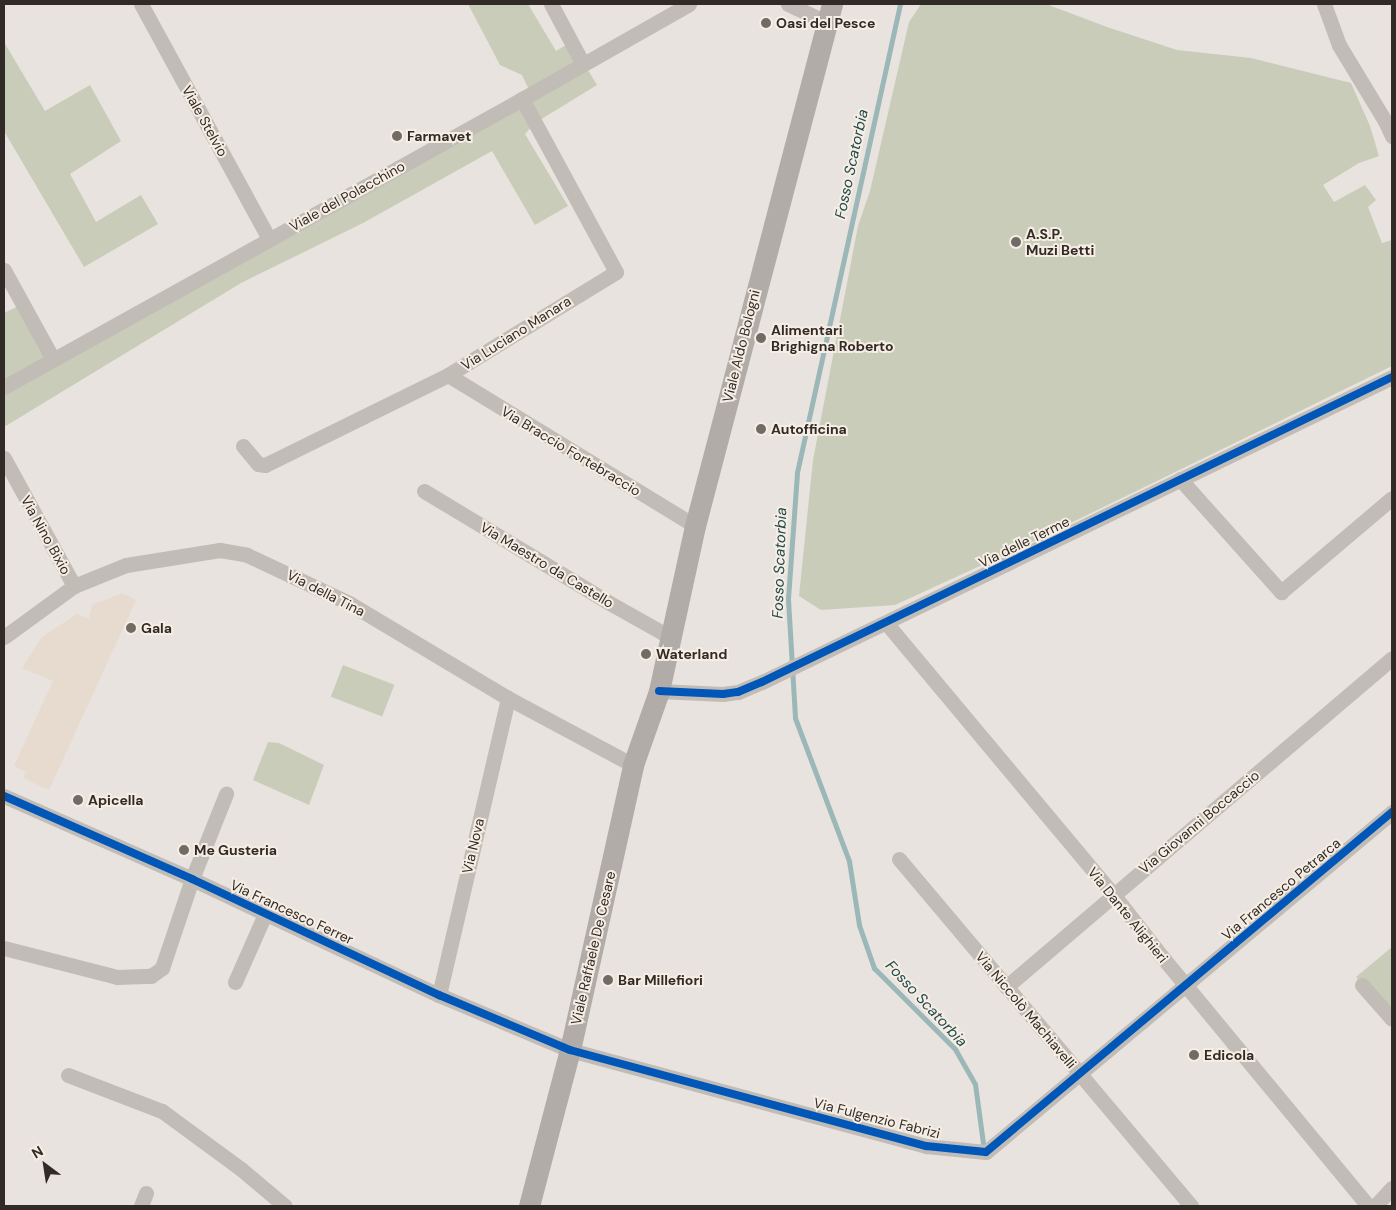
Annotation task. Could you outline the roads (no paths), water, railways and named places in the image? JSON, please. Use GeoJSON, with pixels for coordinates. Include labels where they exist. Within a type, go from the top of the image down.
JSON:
{"type":"FeatureCollection","features":[{"type":"Feature","properties":{"kind":"main road","name":"Viale Aldo Bologni"},"geometry":{"type":"LineString","coordinates":[[659,691],[695,526],[829,13]]}},
{"type":"Feature","properties":{"kind":"main road","name":"Viale Raffaele De Cesare"},"geometry":{"type":"LineString","coordinates":[[529,1206],[570,1050],[633,765],[659,691]]}},
{"type":"Feature","properties":{"kind":"street","name":"Viale Stelvio"},"geometry":{"type":"LineString","coordinates":[[141,4],[269,239]]}},
{"type":"Feature","properties":{"kind":"street"},"geometry":{"type":"LineString","coordinates":[[551,4],[583,64]]}},
{"type":"Feature","properties":{"kind":"street","name":"Viale del Polacchino"},"geometry":{"type":"LineString","coordinates":[[4,387],[689,4]]}},
{"type":"Feature","properties":{"kind":"street"},"geometry":{"type":"LineString","coordinates":[[788,4],[829,13]]}},
{"type":"Feature","properties":{"kind":"street"},"geometry":{"type":"LineString","coordinates":[[1324,4],[1339,45],[1385,120],[1392,136]]}},
{"type":"Feature","properties":{"kind":"street","name":"Via Luciano Manara"},"geometry":{"type":"LineString","coordinates":[[243,446],[258,464],[265,465],[448,375],[616,272],[522,99]]}},
{"type":"Feature","properties":{"kind":"street"},"geometry":{"type":"LineString","coordinates":[[4,270],[53,358]]}},
{"type":"Feature","properties":{"kind":"street","name":"Via Braccio Fortebraccio"},"geometry":{"type":"LineString","coordinates":[[448,375],[695,526]]}},
{"type":"Feature","properties":{"kind":"street","name":"Via delle Terme"},"geometry":{"type":"LineString","coordinates":[[659,691],[722,694],[738,692],[762,682],[887,624],[1392,377]]}},
{"type":"Feature","properties":{"kind":"street","name":"Via Nino Bixio"},"geometry":{"type":"LineString","coordinates":[[4,458],[74,586]]}},
{"type":"Feature","properties":{"kind":"street"},"geometry":{"type":"LineString","coordinates":[[1180,480],[1281,592],[1392,498]]}},
{"type":"Feature","properties":{"kind":"street","name":"Via Maestro da Castello"},"geometry":{"type":"LineString","coordinates":[[424,491],[606,601],[670,637]]}},
{"type":"Feature","properties":{"kind":"street","name":"Via della Tina"},"geometry":{"type":"LineString","coordinates":[[4,637],[74,586],[126,565],[220,550],[247,555],[349,603],[508,698],[633,765]]}},
{"type":"Feature","properties":{"kind":"street","name":"Via Dante Alighieri"},"geometry":{"type":"LineString","coordinates":[[887,624],[1113,894],[1368,1206]]}},
{"type":"Feature","properties":{"kind":"street","name":"Via Giovanni Boccaccio"},"geometry":{"type":"LineString","coordinates":[[1006,987],[1392,658]]}},
{"type":"Feature","properties":{"kind":"street","name":"Via Nova"},"geometry":{"type":"LineString","coordinates":[[439,995],[508,698]]}},
{"type":"Feature","properties":{"kind":"street"},"geometry":{"type":"LineString","coordinates":[[4,948],[117,977],[151,976],[162,968],[192,879],[226,794]]}},
{"type":"Feature","properties":{"kind":"street","name":"Via Francesco Ferrer"},"geometry":{"type":"LineString","coordinates":[[4,796],[192,879],[439,995],[570,1050]]}},
{"type":"Feature","properties":{"kind":"street","name":"Via Francesco Petrarca"},"geometry":{"type":"LineString","coordinates":[[1186,984],[1392,812]]}},
{"type":"Feature","properties":{"kind":"street","name":"Via Niccolò Machiavelli"},"geometry":{"type":"LineString","coordinates":[[899,859],[1191,1206]]}},
{"type":"Feature","properties":{"kind":"street"},"geometry":{"type":"LineString","coordinates":[[235,982],[265,914]]}},
{"type":"Feature","properties":{"kind":"street","name":"Via Fulgenzio Fabrizi"},"geometry":{"type":"LineString","coordinates":[[570,1050],[926,1146],[986,1152],[1186,984]]}},
{"type":"Feature","properties":{"kind":"street"},"geometry":{"type":"LineString","coordinates":[[1362,985],[1392,1019]]}},
{"type":"Feature","properties":{"kind":"street"},"geometry":{"type":"LineString","coordinates":[[68,1075],[162,1111],[234,1163],[285,1206]]}},
{"type":"Feature","properties":{"kind":"street"},"geometry":{"type":"LineString","coordinates":[[1375,1206],[1392,1188]]}},
{"type":"Feature","properties":{"kind":"waterway","name":"Fosso Scatorbia"},"geometry":{"type":"LineString","coordinates":[[900,4],[797,473],[788,599],[795,718],[849,861],[859,925],[874,968],[955,1049],[975,1084],[983,1143]]}},
{"type":"Feature","properties":{"kind":"place","name":"Oasi del Pesce"},"geometry":{"type":"Point","coordinates":[766,23]}},
{"type":"Feature","properties":{"kind":"place","name":"Farmavet"},"geometry":{"type":"Point","coordinates":[397,136]}},
{"type":"Feature","properties":{"kind":"place","name":"A.S.P. Muzi Betti"},"geometry":{"type":"Point","coordinates":[1016,242]}},
{"type":"Feature","properties":{"kind":"place","name":"Alimentari Brighigna Roberto"},"geometry":{"type":"Point","coordinates":[761,338]}},
{"type":"Feature","properties":{"kind":"place","name":"Autofficina"},"geometry":{"type":"Point","coordinates":[761,429]}},
{"type":"Feature","properties":{"kind":"place","name":"Gala"},"geometry":{"type":"Point","coordinates":[131,628]}},
{"type":"Feature","properties":{"kind":"place","name":"Waterland"},"geometry":{"type":"Point","coordinates":[646,654]}},
{"type":"Feature","properties":{"kind":"place","name":"Apicella"},"geometry":{"type":"Point","coordinates":[78,800]}},
{"type":"Feature","properties":{"kind":"place","name":"Me Gusteria"},"geometry":{"type":"Point","coordinates":[184,850]}},
{"type":"Feature","properties":{"kind":"place","name":"Bar Millefiori"},"geometry":{"type":"Point","coordinates":[608,980]}},
{"type":"Feature","properties":{"kind":"place","name":"Edicola"},"geometry":{"type":"Point","coordinates":[1194,1055]}}]}
